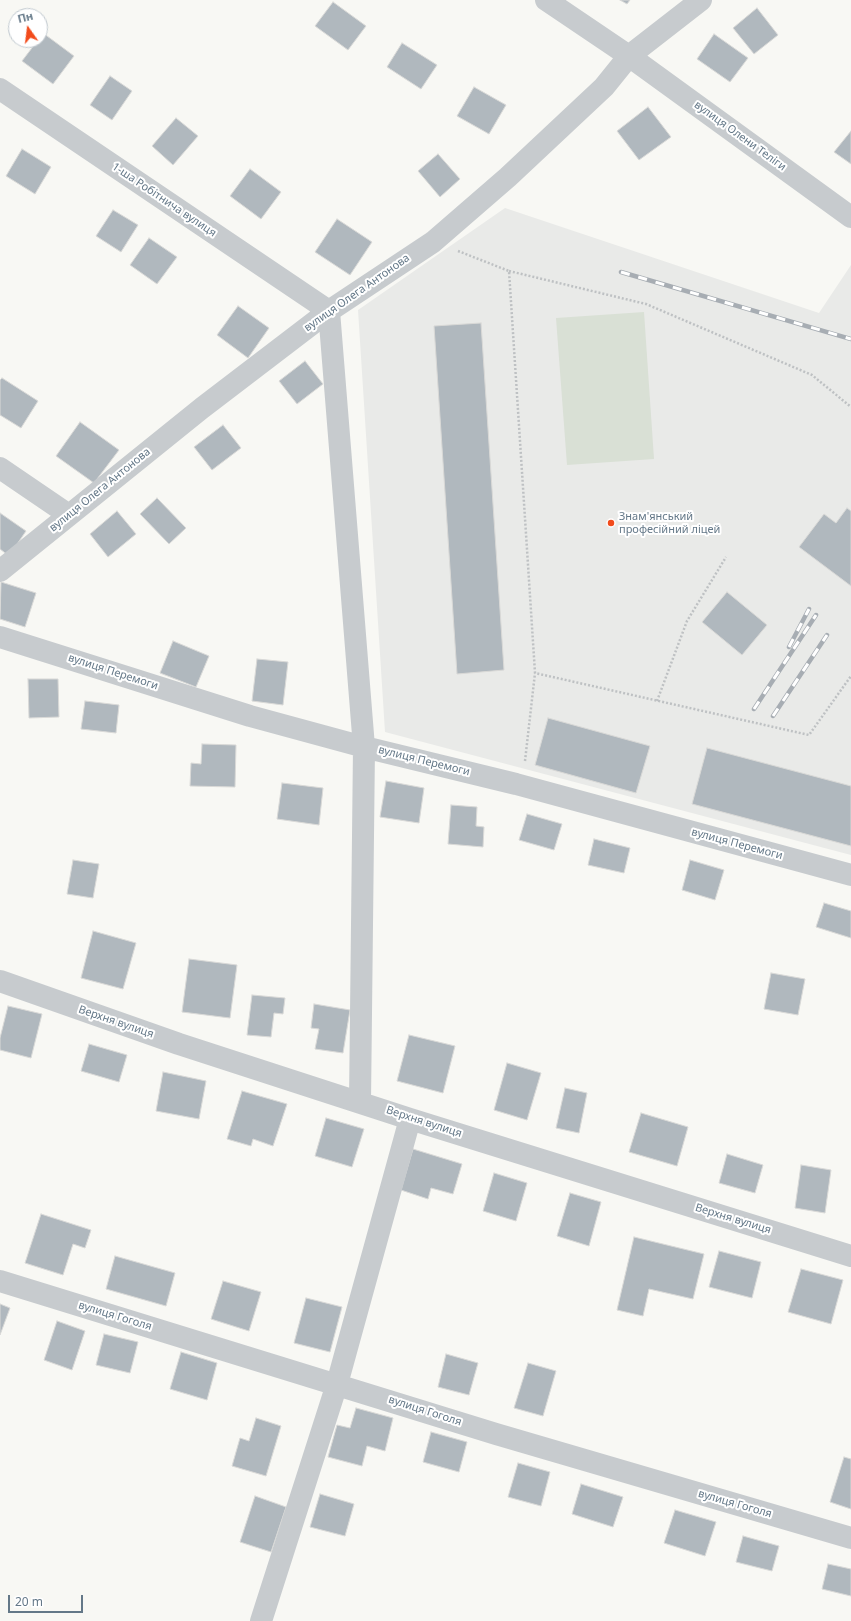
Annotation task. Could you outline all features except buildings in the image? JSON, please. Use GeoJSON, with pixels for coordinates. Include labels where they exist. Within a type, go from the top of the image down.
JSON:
{"type":"FeatureCollection","features":[{"type":"Feature","properties":{"kind":"street","name":"вулиця Олени Теліги"},"geometry":{"type":"LineString","coordinates":[[546,0],[630,56],[851,217]]}},
{"type":"Feature","properties":{"kind":"street","name":"вулиця Олега Антонова"},"geometry":{"type":"LineString","coordinates":[[0,571],[202,408],[329,311],[433,242],[508,177],[604,87],[630,56],[701,0]]}},
{"type":"Feature","properties":{"kind":"street","name":"1-ша Робітнича вулиця"},"geometry":{"type":"LineString","coordinates":[[0,89],[329,311]]}},
{"type":"Feature","properties":{"kind":"street"},"geometry":{"type":"LineString","coordinates":[[329,311],[364,747],[360,1102]]}},
{"type":"Feature","properties":{"kind":"street"},"geometry":{"type":"LineString","coordinates":[[0,468],[69,515]]}},
{"type":"Feature","properties":{"kind":"street","name":"вулиця Перемоги"},"geometry":{"type":"LineString","coordinates":[[0,637],[250,716],[364,747],[516,784],[851,875]]}},
{"type":"Feature","properties":{"kind":"street","name":"Верхня вулиця"},"geometry":{"type":"LineString","coordinates":[[0,981],[179,1044],[851,1256]]}},
{"type":"Feature","properties":{"kind":"street"},"geometry":{"type":"LineString","coordinates":[[261,1621],[337,1384],[410,1118]]}},
{"type":"Feature","properties":{"kind":"street","name":"вулиця Гоголя"},"geometry":{"type":"LineString","coordinates":[[0,1281],[496,1434],[851,1538]]}},
{"type":"Feature","properties":{"kind":"path"},"geometry":{"type":"LineString","coordinates":[[433,242],[509,271],[646,304],[812,375],[851,406]]}},
{"type":"Feature","properties":{"kind":"path"},"geometry":{"type":"LineString","coordinates":[[509,271],[535,673],[524,769],[516,784]]}},
{"type":"Feature","properties":{"kind":"path"},"geometry":{"type":"LineString","coordinates":[[657,701],[687,621],[726,557]]}},
{"type":"Feature","properties":{"kind":"path"},"geometry":{"type":"LineString","coordinates":[[535,673],[809,735],[851,676]]}},
{"type":"Feature","properties":{"kind":"shaded area","name":"Знам'янський професійний ліцей"},"geometry":{"type":"Polygon","coordinates":[[[505,208],[819,313],[851,265],[851,855],[385,732],[358,310],[505,208]]]}},
{"type":"Feature","properties":{"kind":"shaded area"},"geometry":{"type":"Polygon","coordinates":[[[644,312],[654,459],[567,465],[556,318],[644,312]]]}},
{"type":"Feature","properties":{"kind":"railway"},"geometry":{"type":"LineString","coordinates":[[621,272],[851,339]]}},
{"type":"Feature","properties":{"kind":"railway"},"geometry":{"type":"LineString","coordinates":[[789,647],[809,609]]}},
{"type":"Feature","properties":{"kind":"railway"},"geometry":{"type":"LineString","coordinates":[[754,709],[816,615]]}},
{"type":"Feature","properties":{"kind":"railway"},"geometry":{"type":"LineString","coordinates":[[773,716],[827,635]]}},
{"type":"Feature","properties":{"kind":"place","name":"Знам'янський професійний ліцей"},"geometry":{"type":"Point","coordinates":[611,523]}}]}
